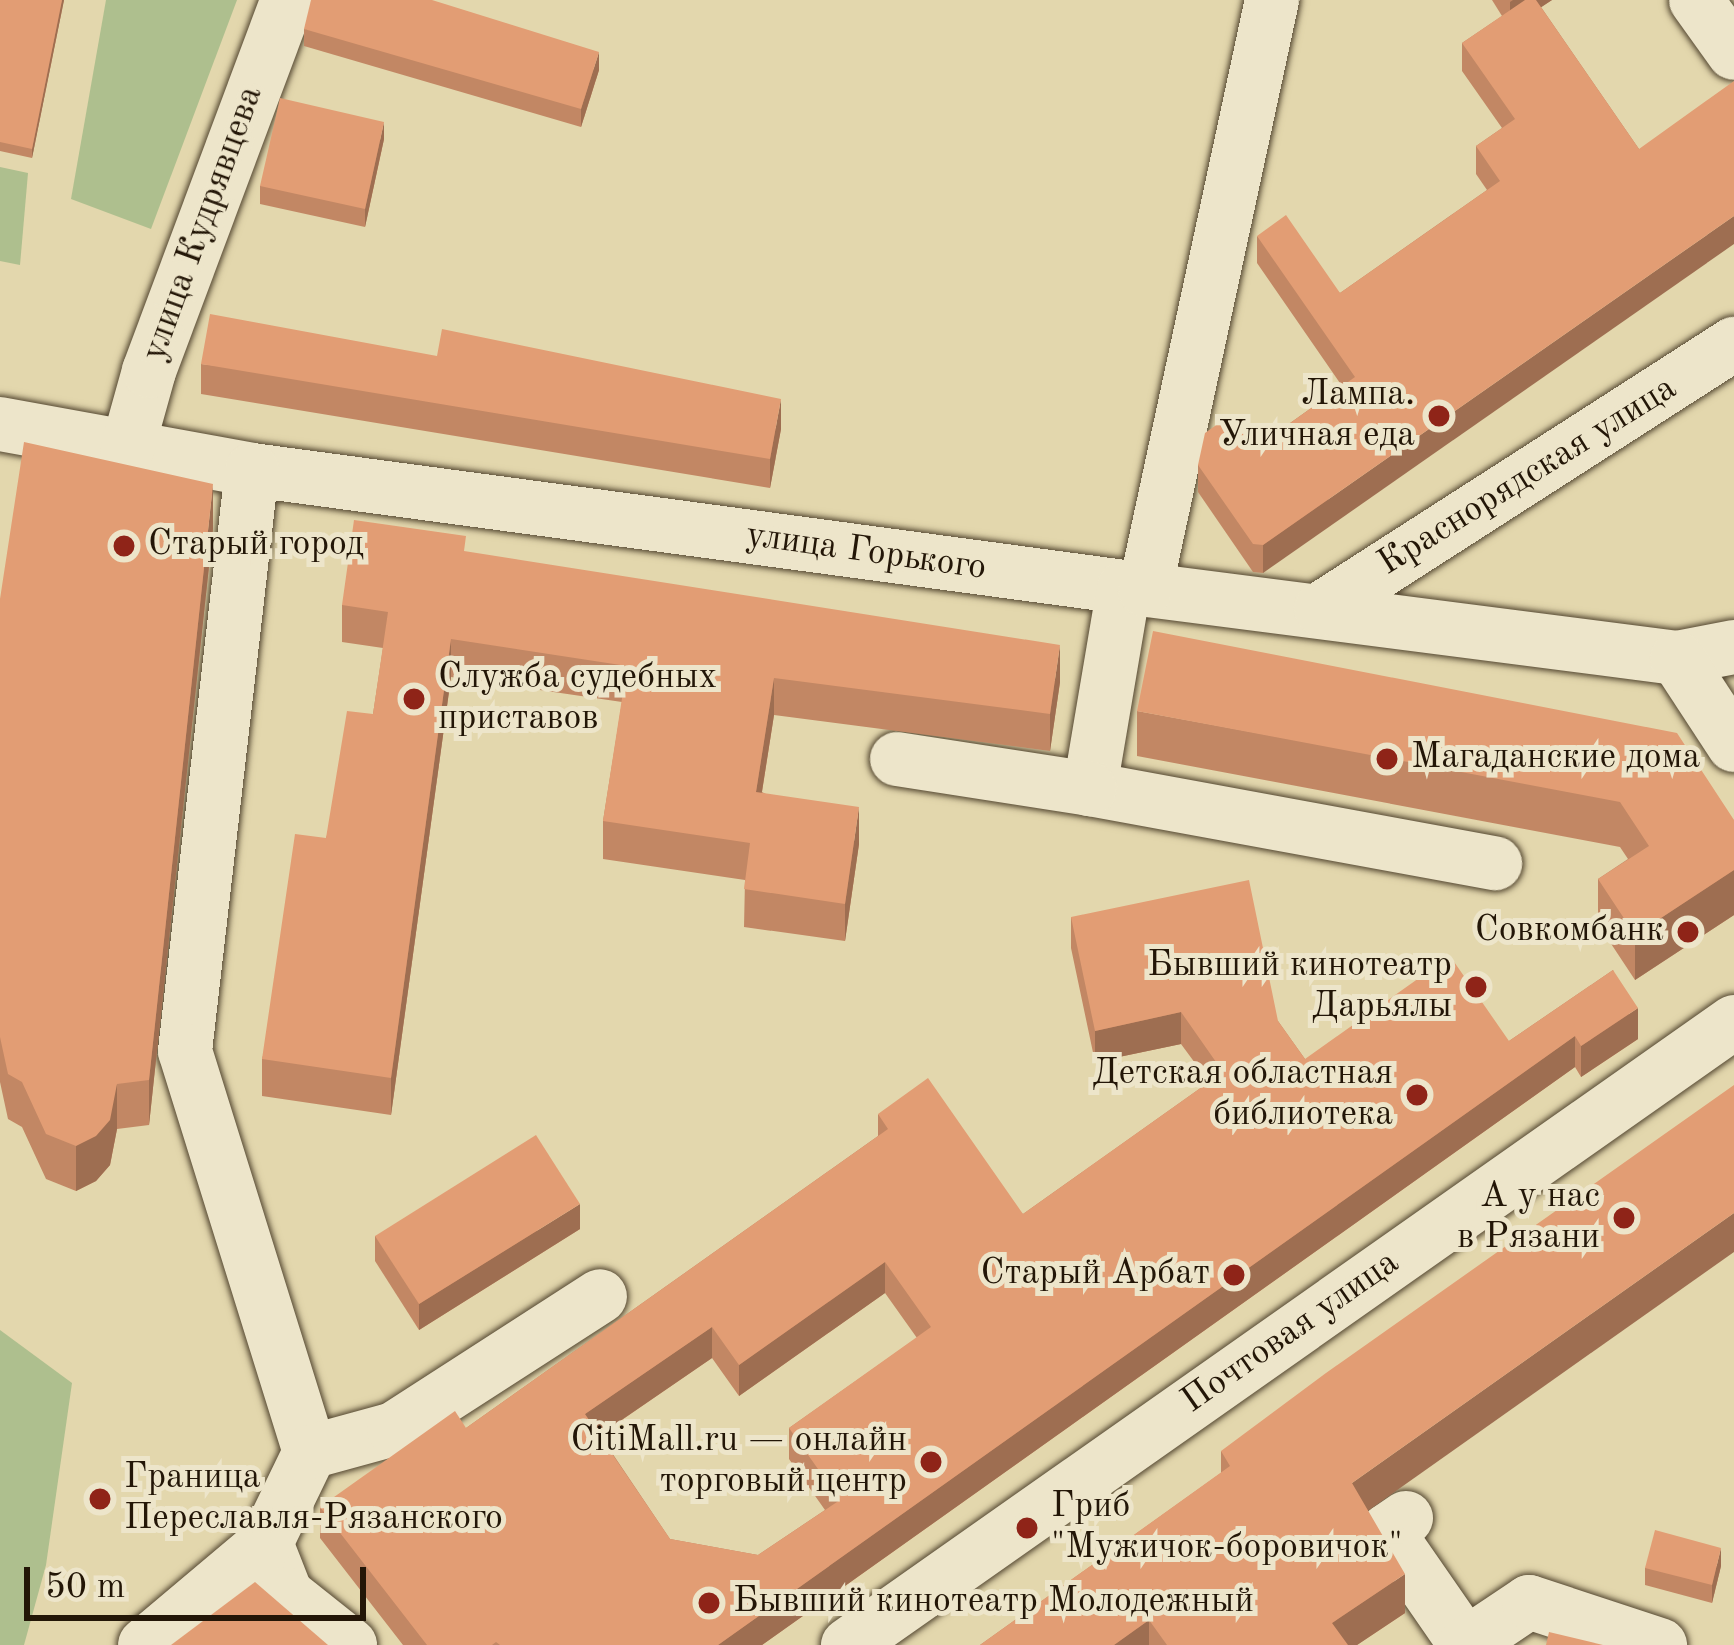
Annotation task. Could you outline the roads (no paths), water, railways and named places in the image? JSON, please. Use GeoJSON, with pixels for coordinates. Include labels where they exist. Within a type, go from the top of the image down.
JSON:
{"type":"FeatureCollection","features":[{"type":"Feature","properties":{"kind":"street","name":"улица Кудрявцева"},"geometry":{"type":"LineString","coordinates":[[127,450],[149,371],[288,0]]}},
{"type":"Feature","properties":{"kind":"street"},"geometry":{"type":"LineString","coordinates":[[1090,789],[1272,0]]}},
{"type":"Feature","properties":{"kind":"street"},"geometry":{"type":"LineString","coordinates":[[1696,0],[1734,53]]}},
{"type":"Feature","properties":{"kind":"street","name":"Краснорядская улица"},"geometry":{"type":"LineString","coordinates":[[1321,609],[1734,344]]}},
{"type":"Feature","properties":{"kind":"street","name":"улица Горького"},"geometry":{"type":"LineString","coordinates":[[0,424],[252,470],[1134,589],[1321,609],[1677,658],[1734,647]]}},
{"type":"Feature","properties":{"kind":"street"},"geometry":{"type":"LineString","coordinates":[[145,1645],[266,1543],[310,1452],[185,1051],[252,470]]}},
{"type":"Feature","properties":{"kind":"street"},"geometry":{"type":"LineString","coordinates":[[1677,658],[1734,745]]}},
{"type":"Feature","properties":{"kind":"street"},"geometry":{"type":"LineString","coordinates":[[897,759],[1495,862]]}},
{"type":"Feature","properties":{"kind":"street","name":"Почтовая улица"},"geometry":{"type":"LineString","coordinates":[[848,1645],[1734,1022]]}},
{"type":"Feature","properties":{"kind":"street"},"geometry":{"type":"LineString","coordinates":[[310,1452],[394,1430],[600,1296]]}},
{"type":"Feature","properties":{"kind":"street"},"geometry":{"type":"LineString","coordinates":[[1406,1518],[1388,1531],[1465,1645],[1529,1602],[1660,1645]]}},
{"type":"Feature","properties":{"kind":"street"},"geometry":{"type":"LineString","coordinates":[[266,1543],[286,1594],[350,1645]]}},
{"type":"Feature","properties":{"kind":"place","name":"Лампа. Уличная еда"},"geometry":{"type":"Point","coordinates":[1439,416]}},
{"type":"Feature","properties":{"kind":"place","name":"Старый город"},"geometry":{"type":"Point","coordinates":[124,546]}},
{"type":"Feature","properties":{"kind":"place","name":"Служба судебных приставов"},"geometry":{"type":"Point","coordinates":[414,699]}},
{"type":"Feature","properties":{"kind":"place","name":"Магаданские дома"},"geometry":{"type":"Point","coordinates":[1387,759]}},
{"type":"Feature","properties":{"kind":"place","name":"Совкомбанк"},"geometry":{"type":"Point","coordinates":[1688,932]}},
{"type":"Feature","properties":{"kind":"place","name":"Бывший кинотеатр Дарьялы"},"geometry":{"type":"Point","coordinates":[1476,987]}},
{"type":"Feature","properties":{"kind":"place","name":"Детская областная библиотека"},"geometry":{"type":"Point","coordinates":[1417,1095]}},
{"type":"Feature","properties":{"kind":"place","name":"А у нас в Рязани"},"geometry":{"type":"Point","coordinates":[1624,1218]}},
{"type":"Feature","properties":{"kind":"place","name":"Старый Арбат"},"geometry":{"type":"Point","coordinates":[1234,1275]}},
{"type":"Feature","properties":{"kind":"place","name":"CitiMall.ru — онлайн торговый центр"},"geometry":{"type":"Point","coordinates":[931,1462]}},
{"type":"Feature","properties":{"kind":"place","name":"Граница Переславля-Рязанского"},"geometry":{"type":"Point","coordinates":[100,1499]}},
{"type":"Feature","properties":{"kind":"place","name":"Гриб \"Мужичок-боровичок\""},"geometry":{"type":"Point","coordinates":[1027,1528]}},
{"type":"Feature","properties":{"kind":"place","name":"Бывший кинотеатр Молодежный"},"geometry":{"type":"Point","coordinates":[709,1603]}}]}
